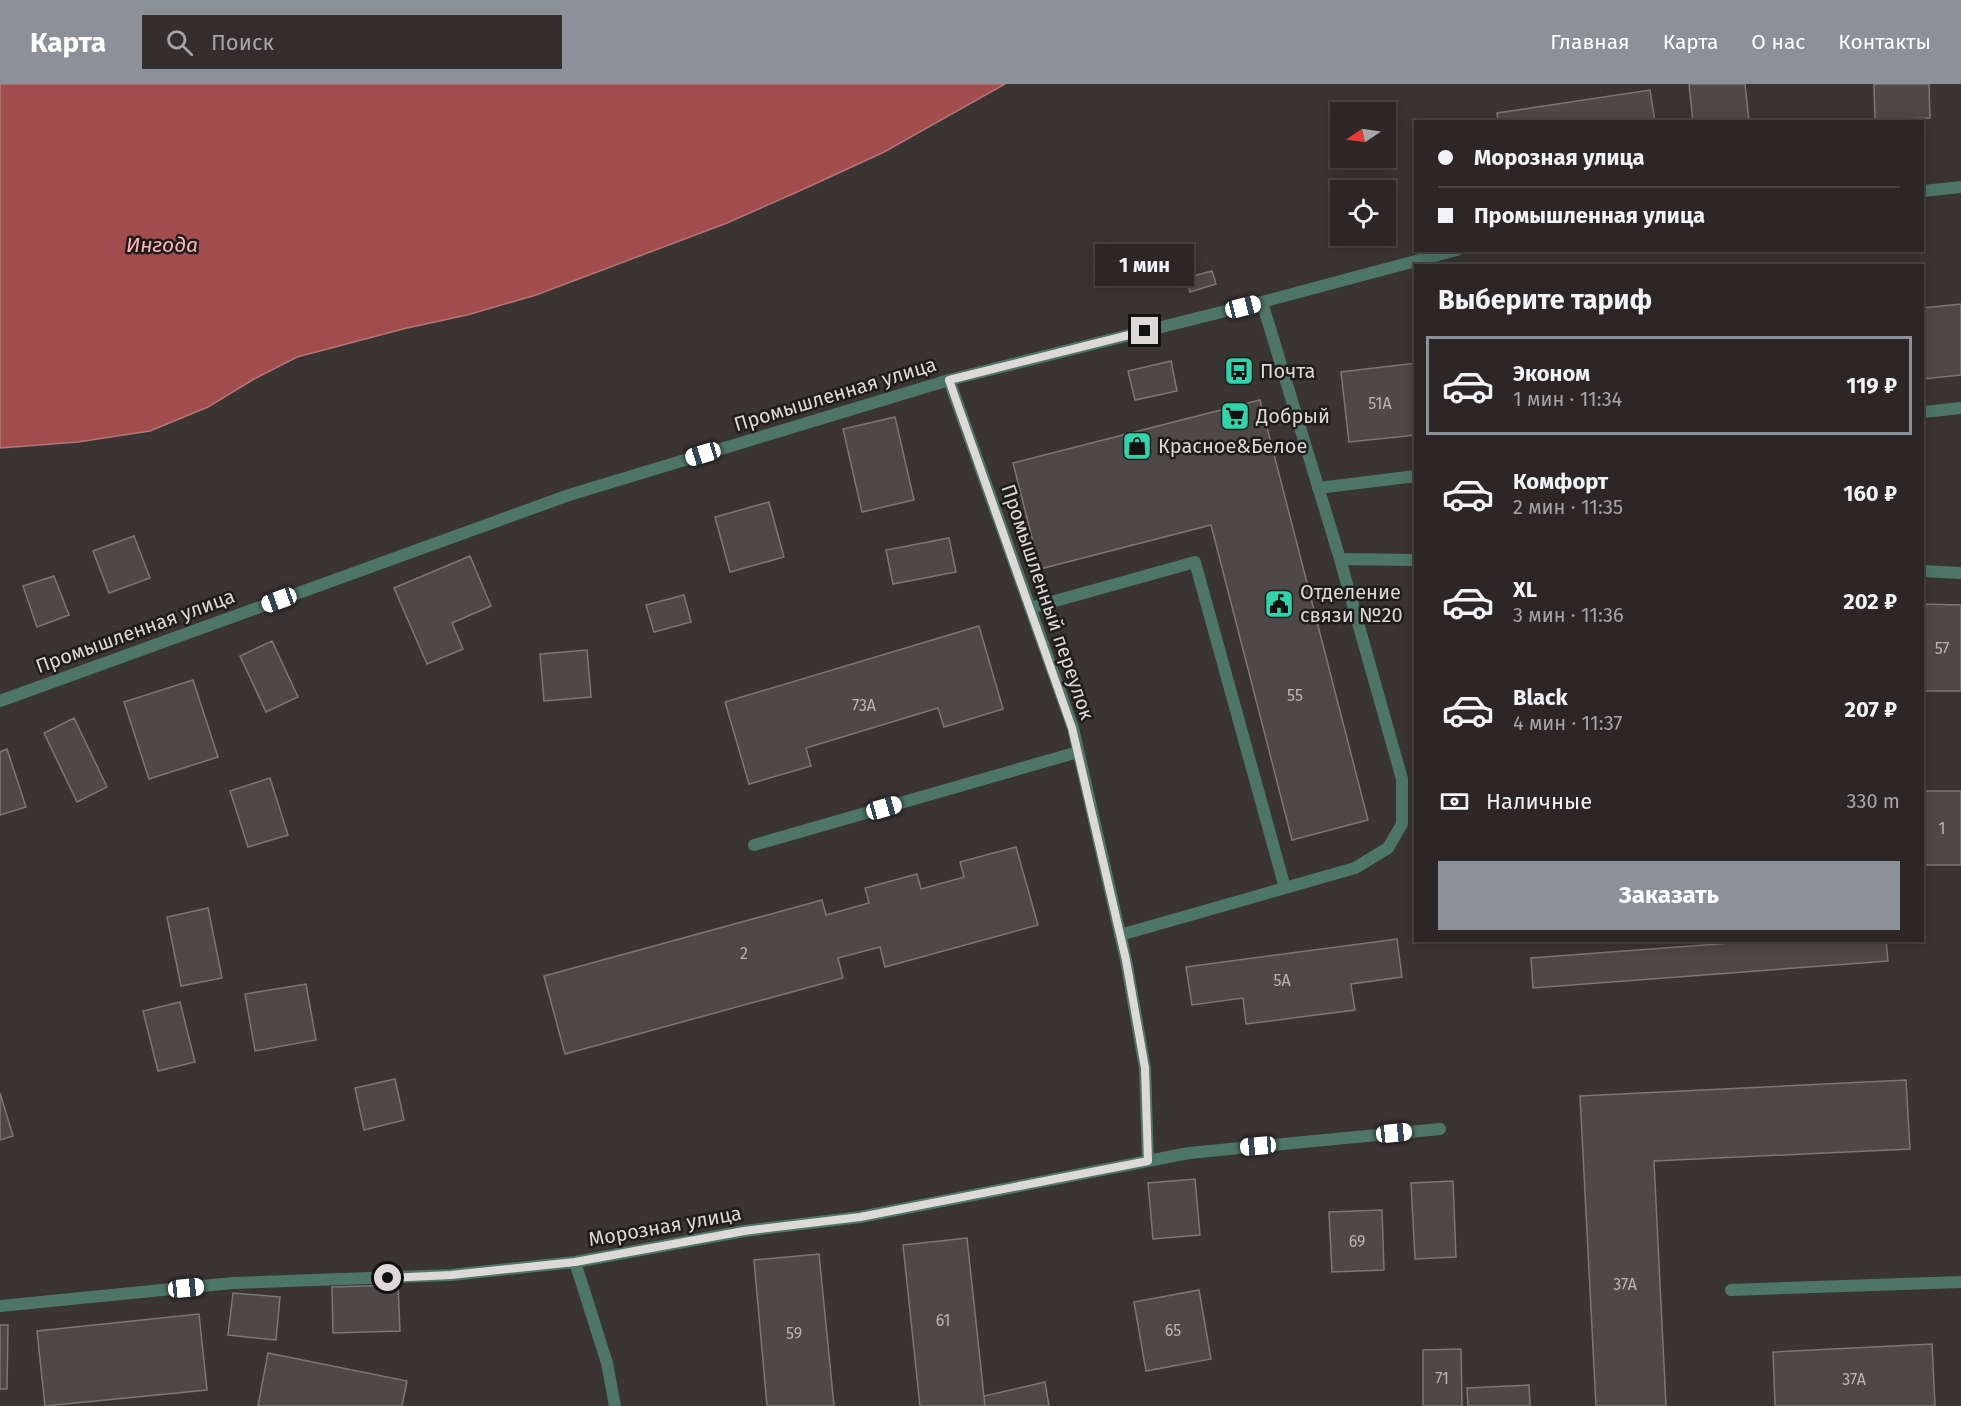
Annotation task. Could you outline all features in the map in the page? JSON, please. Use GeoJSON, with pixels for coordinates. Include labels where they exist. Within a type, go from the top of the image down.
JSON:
{"type":"FeatureCollection","features":[{"type":"Feature","properties":{"kind":"street"},"geometry":{"type":"LineString","coordinates":[[1924,192],[1961,188]]}},
{"type":"Feature","properties":{"kind":"street","name":"Промышленная улица"},"geometry":{"type":"LineString","coordinates":[[0,701],[569,495],[949,380],[1262,302],[1450,252]]}},
{"type":"Feature","properties":{"kind":"street"},"geometry":{"type":"LineString","coordinates":[[1120,935],[1355,868],[1388,848],[1402,824],[1402,779],[1340,559],[1262,302]]}},
{"type":"Feature","properties":{"kind":"street","name":"Промышленный переулок"},"geometry":{"type":"LineString","coordinates":[[949,380],[1072,728],[1120,935],[1145,1068],[1148,1161]]}},
{"type":"Feature","properties":{"kind":"street"},"geometry":{"type":"LineString","coordinates":[[1924,412],[1961,408]]}},
{"type":"Feature","properties":{"kind":"street"},"geometry":{"type":"LineString","coordinates":[[1318,488],[1414,476]]}},
{"type":"Feature","properties":{"kind":"street"},"geometry":{"type":"LineString","coordinates":[[1340,559],[1414,560]]}},
{"type":"Feature","properties":{"kind":"street"},"geometry":{"type":"LineString","coordinates":[[1030,608],[1195,562],[1285,888]]}},
{"type":"Feature","properties":{"kind":"street"},"geometry":{"type":"LineString","coordinates":[[1924,571],[1961,573]]}},
{"type":"Feature","properties":{"kind":"street"},"geometry":{"type":"LineString","coordinates":[[754,845],[1078,752]]}},
{"type":"Feature","properties":{"kind":"street","name":"Морозная улица"},"geometry":{"type":"LineString","coordinates":[[0,1306],[233,1283],[451,1275],[575,1262],[744,1231],[860,1217],[1189,1153],[1440,1129]]}},
{"type":"Feature","properties":{"kind":"street"},"geometry":{"type":"LineString","coordinates":[[575,1262],[607,1363],[615,1406]]}},
{"type":"Feature","properties":{"kind":"street"},"geometry":{"type":"LineString","coordinates":[[1731,1290],[1961,1282]]}},
{"type":"Feature","properties":{"kind":"water","name":"Ингода"},"geometry":{"type":"Polygon","coordinates":[[[0,84],[1005,84],[884,152],[806,188],[727,223],[536,295],[467,315],[297,357],[254,379],[208,407],[150,431],[78,442],[0,448],[0,84]]]}},
{"type":"Feature","properties":{"kind":"building"},"geometry":{"type":"Polygon","coordinates":[[[1689,84],[1745,84],[1749,120],[1693,120],[1689,84]]]}},
{"type":"Feature","properties":{"kind":"building"},"geometry":{"type":"Polygon","coordinates":[[[1874,84],[1929,84],[1930,118],[1875,120],[1874,84]]]}},
{"type":"Feature","properties":{"kind":"building"},"geometry":{"type":"Polygon","coordinates":[[[1650,90],[1655,120],[1498,120],[1497,113],[1650,90]]]}},
{"type":"Feature","properties":{"kind":"building"},"geometry":{"type":"Polygon","coordinates":[[[1212,271],[1216,284],[1190,292],[1186,278],[1212,271]]]}},
{"type":"Feature","properties":{"kind":"building"},"geometry":{"type":"Polygon","coordinates":[[[1961,304],[1961,375],[1924,379],[1924,308],[1961,304]]]}},
{"type":"Feature","properties":{"kind":"building"},"geometry":{"type":"Polygon","coordinates":[[[1171,361],[1177,391],[1135,400],[1128,371],[1171,361]]]}},
{"type":"Feature","properties":{"kind":"building"},"geometry":{"type":"Polygon","coordinates":[[[1414,363],[1414,435],[1349,442],[1341,372],[1414,363]]]}},
{"type":"Feature","properties":{"kind":"building"},"geometry":{"type":"Polygon","coordinates":[[[1260,400],[1368,820],[1292,840],[1211,525],[1040,569],[1013,463],[1260,400]]]}},
{"type":"Feature","properties":{"kind":"building"},"geometry":{"type":"Polygon","coordinates":[[[895,417],[914,500],[862,512],[843,429],[895,417]]]}},
{"type":"Feature","properties":{"kind":"building"},"geometry":{"type":"Polygon","coordinates":[[[769,502],[784,557],[730,572],[715,517],[769,502]]]}},
{"type":"Feature","properties":{"kind":"building"},"geometry":{"type":"Polygon","coordinates":[[[134,536],[150,578],[109,593],[93,551],[134,536]]]}},
{"type":"Feature","properties":{"kind":"building"},"geometry":{"type":"Polygon","coordinates":[[[949,538],[956,572],[893,584],[886,550],[949,538]]]}},
{"type":"Feature","properties":{"kind":"building"},"geometry":{"type":"Polygon","coordinates":[[[470,556],[491,606],[452,623],[463,649],[427,664],[394,588],[470,556]]]}},
{"type":"Feature","properties":{"kind":"building"},"geometry":{"type":"Polygon","coordinates":[[[54,576],[69,615],[37,627],[23,586],[54,576]]]}},
{"type":"Feature","properties":{"kind":"building"},"geometry":{"type":"Polygon","coordinates":[[[684,595],[691,622],[654,632],[646,605],[684,595]]]}},
{"type":"Feature","properties":{"kind":"building"},"geometry":{"type":"Polygon","coordinates":[[[1924,604],[1961,605],[1961,691],[1924,691],[1924,604]]]}},
{"type":"Feature","properties":{"kind":"building"},"geometry":{"type":"Polygon","coordinates":[[[979,626],[1003,709],[944,727],[938,708],[806,748],[811,766],[749,784],[725,702],[979,626]]]}},
{"type":"Feature","properties":{"kind":"building"},"geometry":{"type":"Polygon","coordinates":[[[272,641],[298,697],[266,712],[240,656],[272,641]]]}},
{"type":"Feature","properties":{"kind":"building"},"geometry":{"type":"Polygon","coordinates":[[[587,650],[591,697],[544,701],[540,654],[587,650]]]}},
{"type":"Feature","properties":{"kind":"building"},"geometry":{"type":"Polygon","coordinates":[[[193,680],[218,757],[149,779],[124,702],[193,680]]]}},
{"type":"Feature","properties":{"kind":"building"},"geometry":{"type":"Polygon","coordinates":[[[74,718],[107,787],[77,802],[44,733],[74,718]]]}},
{"type":"Feature","properties":{"kind":"building"},"geometry":{"type":"Polygon","coordinates":[[[7,749],[26,807],[0,815],[0,752],[7,749]]]}},
{"type":"Feature","properties":{"kind":"building"},"geometry":{"type":"Polygon","coordinates":[[[270,778],[288,835],[248,847],[230,791],[270,778]]]}},
{"type":"Feature","properties":{"kind":"building"},"geometry":{"type":"Polygon","coordinates":[[[1924,791],[1961,791],[1961,865],[1924,865],[1924,791]]]}},
{"type":"Feature","properties":{"kind":"building"},"geometry":{"type":"Polygon","coordinates":[[[1016,847],[1038,925],[885,967],[880,947],[838,958],[843,978],[565,1054],[544,976],[822,900],[826,915],[869,903],[865,888],[917,874],[921,889],[964,877],[960,862],[1016,847]]]}},
{"type":"Feature","properties":{"kind":"building"},"geometry":{"type":"Polygon","coordinates":[[[208,908],[222,978],[181,986],[167,917],[208,908]]]}},
{"type":"Feature","properties":{"kind":"building"},"geometry":{"type":"Polygon","coordinates":[[[1397,939],[1402,977],[1351,984],[1355,1010],[1246,1024],[1243,998],[1192,1005],[1186,967],[1397,939]]]}},
{"type":"Feature","properties":{"kind":"building"},"geometry":{"type":"Polygon","coordinates":[[[1744,942],[1886,942],[1888,961],[1533,988],[1531,958],[1744,942]]]}},
{"type":"Feature","properties":{"kind":"building"},"geometry":{"type":"Polygon","coordinates":[[[306,984],[316,1040],[255,1051],[245,994],[306,984]]]}},
{"type":"Feature","properties":{"kind":"building"},"geometry":{"type":"Polygon","coordinates":[[[180,1002],[195,1062],[158,1071],[143,1011],[180,1002]]]}},
{"type":"Feature","properties":{"kind":"building"},"geometry":{"type":"Polygon","coordinates":[[[395,1079],[404,1120],[364,1130],[355,1088],[395,1079]]]}},
{"type":"Feature","properties":{"kind":"building"},"geometry":{"type":"Polygon","coordinates":[[[1906,1080],[1910,1149],[1654,1161],[1666,1406],[1596,1406],[1580,1096],[1906,1080]]]}},
{"type":"Feature","properties":{"kind":"building"},"geometry":{"type":"Polygon","coordinates":[[[0,1093],[13,1136],[0,1140],[0,1093]]]}},
{"type":"Feature","properties":{"kind":"building"},"geometry":{"type":"Polygon","coordinates":[[[1195,1179],[1200,1235],[1153,1239],[1148,1183],[1195,1179]]]}},
{"type":"Feature","properties":{"kind":"building"},"geometry":{"type":"Polygon","coordinates":[[[1453,1181],[1456,1257],[1415,1259],[1411,1183],[1453,1181]]]}},
{"type":"Feature","properties":{"kind":"building"},"geometry":{"type":"Polygon","coordinates":[[[1382,1210],[1384,1270],[1332,1272],[1329,1212],[1382,1210]]]}},
{"type":"Feature","properties":{"kind":"building"},"geometry":{"type":"Polygon","coordinates":[[[967,1238],[985,1406],[920,1406],[903,1245],[967,1238]]]}},
{"type":"Feature","properties":{"kind":"building"},"geometry":{"type":"Polygon","coordinates":[[[819,1254],[834,1406],[767,1406],[754,1260],[819,1254]]]}},
{"type":"Feature","properties":{"kind":"building"},"geometry":{"type":"Polygon","coordinates":[[[398,1285],[400,1331],[333,1333],[332,1287],[398,1285]]]}},
{"type":"Feature","properties":{"kind":"building"},"geometry":{"type":"Polygon","coordinates":[[[1199,1290],[1211,1359],[1146,1371],[1134,1302],[1199,1290]]]}},
{"type":"Feature","properties":{"kind":"building"},"geometry":{"type":"Polygon","coordinates":[[[233,1293],[280,1297],[276,1340],[228,1335],[233,1293]]]}},
{"type":"Feature","properties":{"kind":"building"},"geometry":{"type":"Polygon","coordinates":[[[199,1314],[207,1390],[45,1406],[37,1331],[199,1314]]]}},
{"type":"Feature","properties":{"kind":"building"},"geometry":{"type":"Polygon","coordinates":[[[0,1325],[8,1325],[7,1389],[0,1389],[0,1325]]]}},
{"type":"Feature","properties":{"kind":"building"},"geometry":{"type":"Polygon","coordinates":[[[1932,1344],[1935,1406],[1775,1406],[1773,1352],[1932,1344]]]}},
{"type":"Feature","properties":{"kind":"building"},"geometry":{"type":"Polygon","coordinates":[[[1461,1349],[1462,1406],[1423,1406],[1423,1350],[1461,1349]]]}},
{"type":"Feature","properties":{"kind":"building"},"geometry":{"type":"Polygon","coordinates":[[[268,1353],[407,1381],[402,1406],[258,1406],[268,1353]]]}},
{"type":"Feature","properties":{"kind":"building"},"geometry":{"type":"Polygon","coordinates":[[[1045,1382],[1049,1406],[985,1406],[984,1396],[1045,1382]]]}},
{"type":"Feature","properties":{"kind":"building"},"geometry":{"type":"Polygon","coordinates":[[[1529,1385],[1530,1406],[1468,1406],[1467,1388],[1529,1385]]]}},
{"type":"Feature","properties":{"kind":"place","name":"Почта"},"geometry":{"type":"Point","coordinates":[1239,371]}},
{"type":"Feature","properties":{"kind":"place","name":"Добрый"},"geometry":{"type":"Point","coordinates":[1235,416]}},
{"type":"Feature","properties":{"kind":"place","name":"Красное&Белое"},"geometry":{"type":"Point","coordinates":[1137,446]}},
{"type":"Feature","properties":{"kind":"place","name":"Отделение связи №20"},"geometry":{"type":"Point","coordinates":[1279,604]}},
{"type":"Feature","properties":{"kind":"route"},"geometry":{"type":"LineString","coordinates":[[388,1278],[451,1275],[575,1262],[744,1231],[860,1217],[1148,1161],[1145,1068],[1126,960],[1072,728],[949,380],[1145,331]]}}]}
